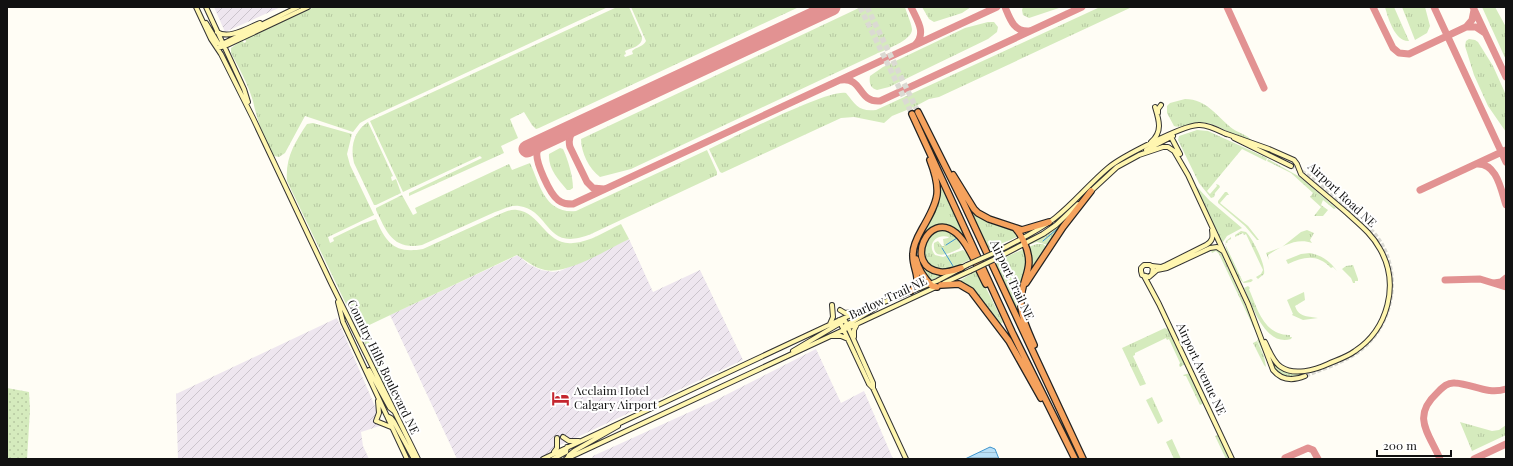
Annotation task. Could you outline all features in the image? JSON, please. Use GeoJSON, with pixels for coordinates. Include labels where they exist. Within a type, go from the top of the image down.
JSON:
{"type":"FeatureCollection","features":[{"type":"Feature","properties":{"kind":"highway","name":"Airport Trail NE"},"geometry":{"type":"LineString","coordinates":[[1075,459],[1012,332],[916,124],[915,113],[943,161],[1084,459]]}},
{"type":"Feature","properties":{"kind":"highway"},"geometry":{"type":"LineString","coordinates":[[911,291],[917,286],[918,282],[913,259],[913,249],[935,205],[937,194],[934,173],[916,124]]}},
{"type":"Feature","properties":{"kind":"highway"},"geometry":{"type":"LineString","coordinates":[[943,161],[946,163],[968,200],[978,213],[989,219],[1010,225],[1016,229],[1026,230],[1049,222]]}},
{"type":"Feature","properties":{"kind":"highway"},"geometry":{"type":"LineString","coordinates":[[1023,288],[1063,227],[1091,191]]}},
{"type":"Feature","properties":{"kind":"highway"},"geometry":{"type":"LineString","coordinates":[[961,268],[942,272],[933,270],[928,266],[924,262],[921,253],[922,244],[926,236],[933,231],[943,228],[951,230],[959,236],[966,246],[1012,332]]}},
{"type":"Feature","properties":{"kind":"highway"},"geometry":{"type":"LineString","coordinates":[[1016,229],[1028,254],[1029,261],[1020,301],[1023,316],[1051,390]]}},
{"type":"Feature","properties":{"kind":"highway"},"geometry":{"type":"LineString","coordinates":[[915,244],[915,257],[918,266],[929,284],[932,286],[959,284],[967,288],[976,296],[1009,341],[1061,430]]}},
{"type":"Feature","properties":{"kind":"main road","name":"Country Hills Boulevard NE"},"geometry":{"type":"LineString","coordinates":[[197,7],[211,39],[221,46],[229,58],[244,89],[253,118]]}},
{"type":"Feature","properties":{"kind":"main road","name":"Country Hills Boulevard NE"},"geometry":{"type":"LineString","coordinates":[[206,7],[217,32],[221,46],[253,118],[331,283],[418,459]]}},
{"type":"Feature","properties":{"kind":"main road"},"geometry":{"type":"LineString","coordinates":[[221,46],[298,7]]}},
{"type":"Feature","properties":{"kind":"main road"},"geometry":{"type":"LineString","coordinates":[[221,46],[232,43],[308,7]]}},
{"type":"Feature","properties":{"kind":"main road"},"geometry":{"type":"LineString","coordinates":[[217,32],[222,35],[228,35],[288,12]]}},
{"type":"Feature","properties":{"kind":"main road"},"geometry":{"type":"LineString","coordinates":[[229,58],[229,49],[232,43]]}},
{"type":"Feature","properties":{"kind":"main road"},"geometry":{"type":"LineString","coordinates":[[1158,119],[1158,111],[1161,105]]}},
{"type":"Feature","properties":{"kind":"main road"},"geometry":{"type":"LineString","coordinates":[[1140,149],[1157,136],[1159,128],[1156,108]]}},
{"type":"Feature","properties":{"kind":"main road","name":"Airport Road NE"},"geometry":{"type":"LineString","coordinates":[[1172,135],[1186,128],[1197,125],[1206,126],[1268,149],[1295,162],[1301,174],[1370,235],[1382,253],[1389,271],[1389,297],[1382,320],[1366,342],[1355,351],[1315,370],[1289,371],[1276,363],[1259,331],[1188,175]]}},
{"type":"Feature","properties":{"kind":"main road","name":"Airport Road NE"},"geometry":{"type":"LineString","coordinates":[[1224,133],[1291,166]]}},
{"type":"Feature","properties":{"kind":"main road"},"geometry":{"type":"LineString","coordinates":[[1139,155],[1172,135],[1188,175]]}},
{"type":"Feature","properties":{"kind":"main road","name":"Barlow Trail NE"},"geometry":{"type":"LineString","coordinates":[[847,326],[856,324],[997,258],[1023,242],[1069,206],[1117,161],[1172,135]]}},
{"type":"Feature","properties":{"kind":"main road","name":"Barlow Trail NE"},"geometry":{"type":"LineString","coordinates":[[542,459],[554,453],[565,450],[579,441],[860,311],[882,304],[954,273],[967,265],[994,253],[1043,234],[1056,225],[1117,167],[1139,155],[1160,148],[1168,148],[1177,154],[1188,175]]}},
{"type":"Feature","properties":{"kind":"main road"},"geometry":{"type":"LineString","coordinates":[[1210,223],[1213,237],[1208,243],[1166,266],[1161,267],[1146,264],[1141,268],[1141,273],[1144,276],[1151,275],[1157,270],[1167,268],[1214,247],[1220,248],[1224,253]]}},
{"type":"Feature","properties":{"kind":"main road"},"geometry":{"type":"LineString","coordinates":[[1174,265],[1176,262],[1194,253],[1195,250]]}},
{"type":"Feature","properties":{"kind":"main road"},"geometry":{"type":"LineString","coordinates":[[1151,275],[1153,270],[1152,266]]}},
{"type":"Feature","properties":{"kind":"main road","name":"Airport Avenue NE"},"geometry":{"type":"LineString","coordinates":[[1151,275],[1152,288]]}},
{"type":"Feature","properties":{"kind":"main road","name":"Airport Avenue NE"},"geometry":{"type":"LineString","coordinates":[[1144,276],[1152,288],[1232,459]]}},
{"type":"Feature","properties":{"kind":"main road","name":"Country Hills Boulevard NE"},"geometry":{"type":"LineString","coordinates":[[331,283],[343,322],[407,459]]}},
{"type":"Feature","properties":{"kind":"main road"},"geometry":{"type":"LineString","coordinates":[[844,330],[844,326],[847,326],[882,304]]}},
{"type":"Feature","properties":{"kind":"main road"},"geometry":{"type":"LineString","coordinates":[[829,325],[833,317],[832,305]]}},
{"type":"Feature","properties":{"kind":"main road"},"geometry":{"type":"LineString","coordinates":[[840,310],[845,313],[860,311]]}},
{"type":"Feature","properties":{"kind":"main road"},"geometry":{"type":"LineString","coordinates":[[841,320],[847,326],[856,344],[873,383],[873,388]]}},
{"type":"Feature","properties":{"kind":"main road"},"geometry":{"type":"LineString","coordinates":[[841,320],[844,330],[869,384],[873,388],[906,459]]}},
{"type":"Feature","properties":{"kind":"main road"},"geometry":{"type":"LineString","coordinates":[[774,362],[841,320]]}},
{"type":"Feature","properties":{"kind":"main road"},"geometry":{"type":"LineString","coordinates":[[856,324],[854,330],[856,344]]}},
{"type":"Feature","properties":{"kind":"main road","name":"Barlow Trail NE"},"geometry":{"type":"LineString","coordinates":[[569,458],[844,330]]}},
{"type":"Feature","properties":{"kind":"main road","name":"Airport Road NE"},"geometry":{"type":"LineString","coordinates":[[1259,331],[1267,355],[1276,373],[1284,378],[1290,379],[1305,376]]}},
{"type":"Feature","properties":{"kind":"main road"},"geometry":{"type":"LineString","coordinates":[[828,337],[841,336],[848,339]]}},
{"type":"Feature","properties":{"kind":"main road"},"geometry":{"type":"LineString","coordinates":[[361,359],[390,408],[395,412]]}},
{"type":"Feature","properties":{"kind":"main road"},"geometry":{"type":"LineString","coordinates":[[377,395],[379,408],[376,421],[386,424],[392,428]]}},
{"type":"Feature","properties":{"kind":"main road"},"geometry":{"type":"LineString","coordinates":[[387,416],[394,422],[414,459]]}},
{"type":"Feature","properties":{"kind":"main road"},"geometry":{"type":"LineString","coordinates":[[553,459],[565,450],[569,458],[625,420]]}},
{"type":"Feature","properties":{"kind":"main road"},"geometry":{"type":"LineString","coordinates":[[554,453],[557,448],[557,438]]}},
{"type":"Feature","properties":{"kind":"main road"},"geometry":{"type":"LineString","coordinates":[[563,438],[569,441],[579,441]]}},
{"type":"Feature","properties":{"kind":"main road"},"geometry":{"type":"LineString","coordinates":[[577,459],[580,452]]}},
{"type":"Feature","properties":{"kind":"shaded area"},"geometry":{"type":"Polygon","coordinates":[[[214,7],[281,7],[225,32],[214,7]]]}},
{"type":"Feature","properties":{"kind":"shaded area"},"geometry":{"type":"Polygon","coordinates":[[[629,239],[653,292],[700,270],[743,360],[556,447],[561,459],[457,459],[390,315],[518,255],[528,264],[541,270],[553,272],[560,271],[629,239]]]}},
{"type":"Feature","properties":{"kind":"shaded area"},"geometry":{"type":"Polygon","coordinates":[[[337,318],[383,425],[361,432],[363,446],[369,459],[178,459],[176,394],[337,318]]]}},
{"type":"Feature","properties":{"kind":"shaded area"},"geometry":{"type":"Polygon","coordinates":[[[816,349],[841,403],[864,391],[893,459],[592,459],[593,456],[716,400],[816,349]]]}},
{"type":"Feature","properties":{"kind":"green space"},"geometry":{"type":"Polygon","coordinates":[[[314,7],[608,7],[369,118],[360,123],[353,132],[305,116],[285,153],[279,157],[274,156],[264,137],[251,95],[231,53],[231,48],[242,40],[244,43],[246,42],[245,39],[314,7]]]}},
{"type":"Feature","properties":{"kind":"green space"},"geometry":{"type":"Polygon","coordinates":[[[617,7],[629,7],[642,37],[639,45],[625,51],[625,57],[633,54],[632,51],[643,45],[646,41],[631,7],[799,7],[539,128],[536,129],[532,125],[524,112],[510,119],[518,138],[501,146],[504,153],[409,196],[409,193],[482,158],[480,156],[403,192],[370,121],[617,7]]]}},
{"type":"Feature","properties":{"kind":"green space"},"geometry":{"type":"Polygon","coordinates":[[[861,7],[905,7],[912,29],[911,33],[903,41],[892,47],[631,169],[600,177],[592,170],[586,160],[582,149],[581,139],[861,7]]]}},
{"type":"Feature","properties":{"kind":"green space"},"geometry":{"type":"Polygon","coordinates":[[[922,7],[971,7],[962,13],[934,22],[929,19],[922,7]]]}},
{"type":"Feature","properties":{"kind":"green space"},"geometry":{"type":"Polygon","coordinates":[[[1023,7],[1062,7],[1029,18],[1023,15],[1023,7]]]}},
{"type":"Feature","properties":{"kind":"green space"},"geometry":{"type":"Polygon","coordinates":[[[1100,7],[1132,7],[939,97],[929,99],[892,116],[884,123],[854,117],[841,118],[722,173],[720,172],[709,149],[801,106],[836,94],[846,93],[858,107],[866,110],[876,110],[1100,7]]]}},
{"type":"Feature","properties":{"kind":"green space"},"geometry":{"type":"Polygon","coordinates":[[[1385,7],[1394,7],[1409,41],[1400,38],[1396,34],[1390,23],[1385,7]]]}},
{"type":"Feature","properties":{"kind":"green space"},"geometry":{"type":"Polygon","coordinates":[[[1402,7],[1425,7],[1430,26],[1427,33],[1415,40],[1402,7]]]}},
{"type":"Feature","properties":{"kind":"green space"},"geometry":{"type":"Polygon","coordinates":[[[1482,7],[1495,7],[1506,27],[1506,60],[1482,7]]]}},
{"type":"Feature","properties":{"kind":"green space"},"geometry":{"type":"Polygon","coordinates":[[[988,22],[994,22],[998,27],[997,32],[988,39],[889,87],[877,90],[870,85],[870,76],[883,67],[965,28],[988,22]]]}},
{"type":"Feature","properties":{"kind":"green space"},"geometry":{"type":"Polygon","coordinates":[[[1469,39],[1478,42],[1493,66],[1506,95],[1506,132],[1488,106],[1474,75],[1465,46],[1466,41],[1469,39]]]}},
{"type":"Feature","properties":{"kind":"green space"},"geometry":{"type":"Polygon","coordinates":[[[1185,99],[1200,102],[1206,105],[1233,129],[1246,135],[1251,140],[1245,139],[1207,123],[1197,123],[1180,127],[1174,126],[1167,113],[1167,106],[1170,103],[1185,99]]]}},
{"type":"Feature","properties":{"kind":"green space"},"geometry":{"type":"Polygon","coordinates":[[[368,122],[393,176],[391,177],[392,181],[396,179],[401,193],[376,205],[374,205],[354,163],[353,157],[353,145],[356,135],[368,122]]]}},
{"type":"Feature","properties":{"kind":"green space"},"geometry":{"type":"Polygon","coordinates":[[[313,123],[352,134],[347,154],[350,165],[374,215],[328,237],[330,243],[334,241],[333,238],[376,219],[384,235],[393,245],[405,250],[423,249],[500,214],[515,210],[525,212],[532,216],[549,234],[564,243],[586,241],[621,224],[629,239],[576,265],[554,271],[538,268],[517,255],[363,328],[393,399],[390,396],[287,181],[289,158],[292,151],[307,124],[313,123]]]}},
{"type":"Feature","properties":{"kind":"green space"},"geometry":{"type":"Polygon","coordinates":[[[1197,130],[1208,131],[1267,158],[1266,161],[1242,149],[1207,191],[1210,194],[1217,186],[1216,184],[1219,185],[1220,187],[1215,193],[1214,197],[1211,198],[1199,183],[1178,140],[1179,136],[1197,130]]]}},
{"type":"Feature","properties":{"kind":"green space"},"geometry":{"type":"Polygon","coordinates":[[[560,148],[563,149],[571,173],[573,188],[570,190],[567,190],[560,182],[554,174],[550,164],[549,154],[560,148]]]}},
{"type":"Feature","properties":{"kind":"green space"},"geometry":{"type":"Polygon","coordinates":[[[707,150],[717,175],[591,234],[576,238],[565,238],[556,235],[538,215],[530,209],[516,206],[495,212],[422,245],[404,245],[392,238],[376,210],[376,208],[402,195],[413,215],[417,213],[415,208],[509,164],[512,170],[530,163],[541,189],[550,203],[557,208],[566,211],[576,211],[707,150]]]}},
{"type":"Feature","properties":{"kind":"green space"},"geometry":{"type":"Polygon","coordinates":[[[1268,159],[1300,177],[1336,208],[1334,209],[1323,200],[1321,205],[1328,210],[1323,216],[1314,216],[1321,207],[1310,197],[1313,193],[1291,173],[1267,161],[1268,159]]]}},
{"type":"Feature","properties":{"kind":"green space"},"geometry":{"type":"Polygon","coordinates":[[[938,180],[972,252],[955,230],[930,229],[924,234],[922,233],[937,205],[938,180]]]}},
{"type":"Feature","properties":{"kind":"green space"},"geometry":{"type":"Polygon","coordinates":[[[1196,187],[1242,228],[1227,236],[1223,242],[1221,241],[1196,187]]]}},
{"type":"Feature","properties":{"kind":"green space"},"geometry":{"type":"Polygon","coordinates":[[[1225,192],[1229,195],[1227,195],[1220,203],[1248,226],[1259,240],[1257,240],[1245,226],[1218,203],[1225,192]]]}},
{"type":"Feature","properties":{"kind":"green space"},"geometry":{"type":"Polygon","coordinates":[[[966,201],[971,207],[1013,228],[1019,236],[988,249],[966,201]]]}},
{"type":"Feature","properties":{"kind":"green space"},"geometry":{"type":"Polygon","coordinates":[[[1072,212],[1048,245],[1037,242],[1028,245],[1044,235],[1072,212]]]}},
{"type":"Feature","properties":{"kind":"green space"},"geometry":{"type":"Polygon","coordinates":[[[943,230],[950,232],[955,236],[961,247],[947,254],[942,255],[936,253],[934,243],[938,241],[942,246],[944,246],[943,239],[949,237],[940,237],[932,243],[935,255],[943,257],[963,250],[971,259],[945,269],[936,268],[930,265],[925,259],[925,244],[928,238],[934,233],[943,230]]]}},
{"type":"Feature","properties":{"kind":"green space"},"geometry":{"type":"Polygon","coordinates":[[[1307,230],[1314,233],[1310,240],[1312,243],[1300,241],[1283,246],[1301,232],[1307,230]]]}},
{"type":"Feature","properties":{"kind":"green space"},"geometry":{"type":"Polygon","coordinates":[[[1241,231],[1246,232],[1249,235],[1261,259],[1264,274],[1258,279],[1256,277],[1261,274],[1263,270],[1246,234],[1244,235],[1243,233],[1235,237],[1235,235],[1241,231]]]}},
{"type":"Feature","properties":{"kind":"green space"},"geometry":{"type":"Polygon","coordinates":[[[1043,244],[1047,247],[1029,273],[1032,258],[1028,247],[1043,244]]]}},
{"type":"Feature","properties":{"kind":"green space"},"geometry":{"type":"Polygon","coordinates":[[[1226,246],[1243,282],[1231,264],[1226,246]]]}},
{"type":"Feature","properties":{"kind":"green space"},"geometry":{"type":"Polygon","coordinates":[[[1280,248],[1268,255],[1269,260],[1266,253],[1280,248]]]}},
{"type":"Feature","properties":{"kind":"green space"},"geometry":{"type":"Polygon","coordinates":[[[1024,249],[1027,258],[1018,296],[1023,323],[994,262],[1024,249]]]}},
{"type":"Feature","properties":{"kind":"green space"},"geometry":{"type":"Polygon","coordinates":[[[1212,249],[1217,249],[1221,253],[1258,333],[1266,358],[1257,340],[1259,339],[1219,254],[1216,251],[1212,253],[1211,251],[1204,254],[1212,249]]]}},
{"type":"Feature","properties":{"kind":"green space"},"geometry":{"type":"Polygon","coordinates":[[[1310,253],[1325,259],[1331,264],[1337,271],[1333,267],[1331,268],[1326,263],[1316,258],[1300,259],[1288,264],[1286,260],[1301,254],[1310,253]]]}},
{"type":"Feature","properties":{"kind":"green space"},"geometry":{"type":"Polygon","coordinates":[[[922,261],[933,273],[945,274],[930,281],[918,262],[922,261]]]}},
{"type":"Feature","properties":{"kind":"green space"},"geometry":{"type":"Polygon","coordinates":[[[1353,265],[1358,279],[1355,283],[1353,283],[1351,278],[1342,269],[1346,266],[1353,265]]]}},
{"type":"Feature","properties":{"kind":"green space"},"geometry":{"type":"Polygon","coordinates":[[[977,270],[1003,322],[999,325],[978,295],[972,289],[960,282],[977,270]]]}},
{"type":"Feature","properties":{"kind":"green space"},"geometry":{"type":"Polygon","coordinates":[[[1251,279],[1253,280],[1251,282],[1243,282],[1251,279]]]}},
{"type":"Feature","properties":{"kind":"green space"},"geometry":{"type":"Polygon","coordinates":[[[1248,286],[1263,320],[1274,331],[1281,334],[1290,335],[1290,337],[1292,337],[1291,339],[1282,340],[1274,337],[1267,331],[1256,314],[1244,288],[1248,286]]]}},
{"type":"Feature","properties":{"kind":"green space"},"geometry":{"type":"Polygon","coordinates":[[[1304,292],[1305,300],[1295,306],[1297,310],[1302,315],[1318,318],[1303,320],[1292,315],[1293,314],[1287,300],[1304,292]]]}},
{"type":"Feature","properties":{"kind":"green space"},"geometry":{"type":"Polygon","coordinates":[[[1165,328],[1169,330],[1185,364],[1180,367],[1180,363],[1169,339],[1167,340],[1166,338],[1135,353],[1133,356],[1146,384],[1140,386],[1122,348],[1165,328]]]}},
{"type":"Feature","properties":{"kind":"green space"},"geometry":{"type":"Polygon","coordinates":[[[1257,341],[1264,356],[1266,367],[1253,343],[1257,341]]]}},
{"type":"Feature","properties":{"kind":"green space"},"geometry":{"type":"Polygon","coordinates":[[[1270,354],[1279,368],[1303,372],[1304,374],[1291,377],[1281,374],[1274,367],[1270,354]]]}},
{"type":"Feature","properties":{"kind":"green space"},"geometry":{"type":"Polygon","coordinates":[[[1190,373],[1204,403],[1200,405],[1186,376],[1183,375],[1190,373]]]}},
{"type":"Feature","properties":{"kind":"green space"},"geometry":{"type":"Polygon","coordinates":[[[7,388],[29,392],[30,410],[27,459],[7,459],[7,388]]]}},
{"type":"Feature","properties":{"kind":"green space"},"geometry":{"type":"Polygon","coordinates":[[[1152,397],[1163,421],[1158,424],[1146,400],[1152,397]]]}},
{"type":"Feature","properties":{"kind":"green space"},"geometry":{"type":"Polygon","coordinates":[[[1460,422],[1492,431],[1499,430],[1506,425],[1506,435],[1472,451],[1460,422]]]}},
{"type":"Feature","properties":{"kind":"green space"},"geometry":{"type":"Polygon","coordinates":[[[1218,435],[1230,459],[1226,459],[1215,436],[1218,435]]]}},
{"type":"Feature","properties":{"kind":"green space"},"geometry":{"type":"Polygon","coordinates":[[[1172,439],[1181,459],[1174,459],[1166,442],[1172,439]]]}},
{"type":"Feature","properties":{"kind":"water"},"geometry":{"type":"Polygon","coordinates":[[[990,447],[995,449],[999,459],[965,459],[990,447]]]}},
{"type":"Feature","properties":{"kind":"waterway"},"geometry":{"type":"LineString","coordinates":[[1043,241],[1057,229]]}},
{"type":"Feature","properties":{"kind":"waterway"},"geometry":{"type":"LineString","coordinates":[[946,245],[957,238]]}},
{"type":"Feature","properties":{"kind":"waterway"},"geometry":{"type":"LineString","coordinates":[[942,248],[953,266]]}},
{"type":"Feature","properties":{"kind":"taxiway"},"geometry":{"type":"LineString","coordinates":[[911,7],[921,31],[919,40],[915,45]]}},
{"type":"Feature","properties":{"kind":"taxiway"},"geometry":{"type":"LineString","coordinates":[[549,138],[540,146],[537,152],[538,163],[547,185],[555,197],[563,203],[573,204],[997,7]]}},
{"type":"Feature","properties":{"kind":"taxiway"},"geometry":{"type":"LineString","coordinates":[[1005,7],[1013,24],[1024,31],[1029,31]]}},
{"type":"Feature","properties":{"kind":"taxiway"},"geometry":{"type":"LineString","coordinates":[[841,80],[853,82],[868,98],[873,101],[880,101],[1082,7]]}},
{"type":"Feature","properties":{"kind":"taxiway"},"geometry":{"type":"LineString","coordinates":[[1227,7],[1264,88]]}},
{"type":"Feature","properties":{"kind":"taxiway"},"geometry":{"type":"LineString","coordinates":[[1373,7],[1393,48],[1399,53],[1409,54],[1466,27]]}},
{"type":"Feature","properties":{"kind":"taxiway"},"geometry":{"type":"LineString","coordinates":[[1434,7],[1506,162]]}},
{"type":"Feature","properties":{"kind":"taxiway"},"geometry":{"type":"LineString","coordinates":[[1473,7],[1506,77]]}},
{"type":"Feature","properties":{"kind":"taxiway"},"geometry":{"type":"LineString","coordinates":[[1474,10],[1472,20],[1466,27],[1476,27],[1485,33]]}},
{"type":"Feature","properties":{"kind":"taxiway"},"geometry":{"type":"LineString","coordinates":[[581,124],[570,136],[570,147],[587,182],[593,188],[604,189]]}},
{"type":"Feature","properties":{"kind":"taxiway"},"geometry":{"type":"LineString","coordinates":[[1420,190],[1506,150]]}},
{"type":"Feature","properties":{"kind":"taxiway"},"geometry":{"type":"LineString","coordinates":[[1476,164],[1489,167],[1493,172],[1500,185],[1506,205]]}},
{"type":"Feature","properties":{"kind":"taxiway"},"geometry":{"type":"LineString","coordinates":[[1494,283],[1501,282],[1506,278]]}},
{"type":"Feature","properties":{"kind":"taxiway"},"geometry":{"type":"LineString","coordinates":[[1445,280],[1480,279],[1506,287]]}},
{"type":"Feature","properties":{"kind":"taxiway"},"geometry":{"type":"LineString","coordinates":[[1440,459],[1427,433],[1424,418],[1425,410],[1429,402],[1437,393],[1450,383],[1462,384],[1493,391],[1506,389]]}},
{"type":"Feature","properties":{"kind":"taxiway"},"geometry":{"type":"LineString","coordinates":[[1474,459],[1506,444]]}},
{"type":"Feature","properties":{"kind":"taxiway"},"geometry":{"type":"LineString","coordinates":[[1285,458],[1308,448],[1313,450],[1318,459]]}},
{"type":"Feature","properties":{"kind":"runway"},"geometry":{"type":"LineString","coordinates":[[527,149],[832,7]]}},
{"type":"Feature","properties":{"kind":"tunnel"},"geometry":{"type":"LineString","coordinates":[[860,7],[912,114]]}},
{"type":"Feature","properties":{"kind":"tunnel"},"geometry":{"type":"LineString","coordinates":[[867,7],[918,112]]}},
{"type":"Feature","properties":{"kind":"tunnel"},"geometry":{"type":"LineString","coordinates":[[1291,166],[1306,174],[1319,184],[1374,233],[1383,247],[1389,263],[1392,279],[1391,296],[1387,312],[1371,341],[1358,352],[1332,366],[1305,376]]}},
{"type":"Feature","properties":{"kind":"place","name":"Acclaim Hotel Calgary Airport"},"geometry":{"type":"Point","coordinates":[561,398]}}]}
